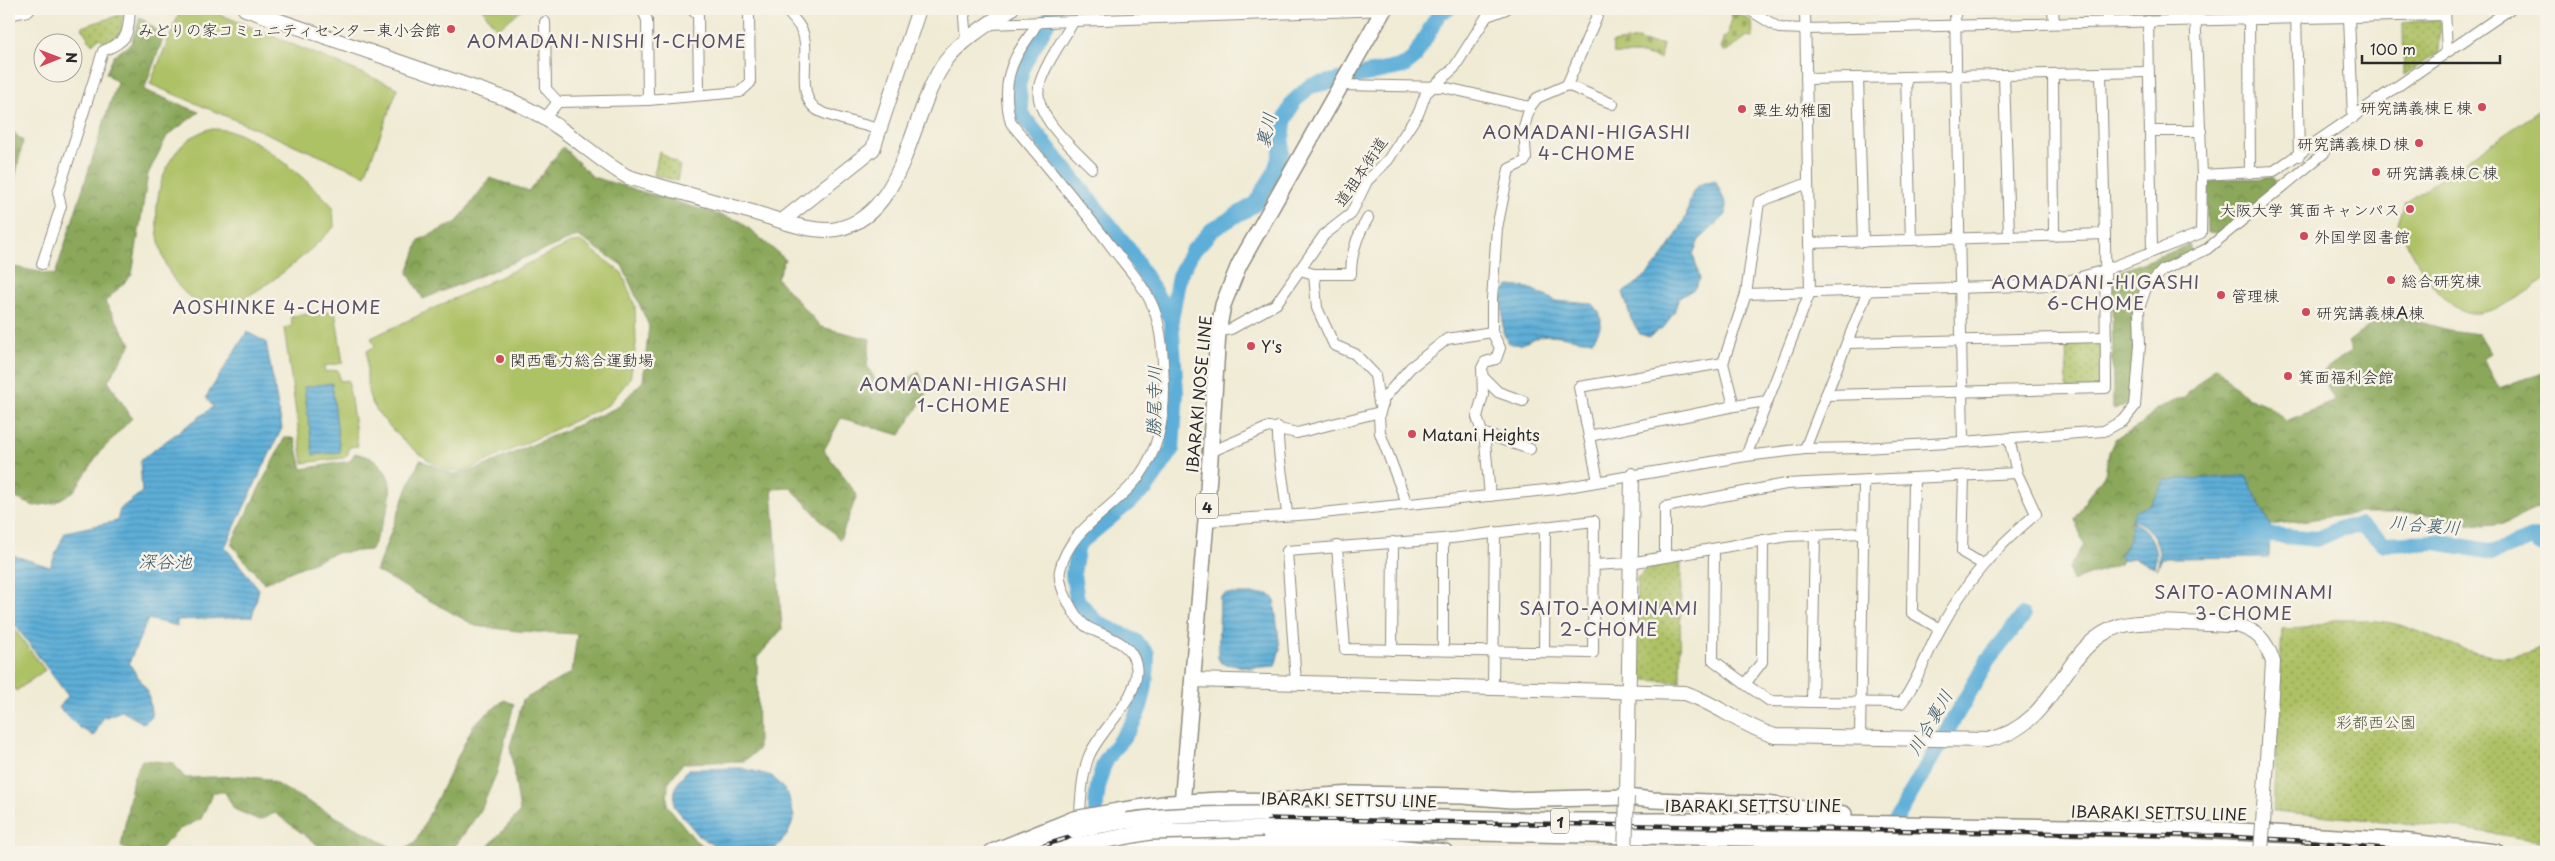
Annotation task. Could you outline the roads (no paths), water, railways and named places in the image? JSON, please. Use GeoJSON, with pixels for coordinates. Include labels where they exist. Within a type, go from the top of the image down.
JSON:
{"type":"FeatureCollection","features":[{"type":"Feature","properties":{"kind":"main road","name":"IBARAKI NOSE LINE"},"geometry":{"type":"LineString","coordinates":[[1178,848],[1206,521],[1218,332],[1223,305],[1239,265],[1386,9]]}},
{"type":"Feature","properties":{"kind":"main road"},"geometry":{"type":"LineString","coordinates":[[1287,800],[1309,796],[1353,794],[1525,800],[1627,797],[1653,800],[1766,804],[1856,819]]}},
{"type":"Feature","properties":{"kind":"main road"},"geometry":{"type":"LineString","coordinates":[[992,852],[1076,837],[1118,811],[1183,802],[1235,799],[1664,818],[1685,821]]}},
{"type":"Feature","properties":{"kind":"main road","name":"IBARAKI SETTSU LINE"},"geometry":{"type":"LineString","coordinates":[[1015,852],[1076,837],[1263,822],[1576,822],[1856,819],[1945,825],[2270,832],[2402,841],[2496,852]]}},
{"type":"Feature","properties":{"kind":"main road","name":"IBARAKI SETTSU LINE"},"geometry":{"type":"LineString","coordinates":[[1263,822],[1845,845],[1997,843],[2222,848],[2303,852]]}},
{"type":"Feature","properties":{"kind":"main road","name":"IBARAKI SETTSU LINE"},"geometry":{"type":"LineString","coordinates":[[1055,852],[1076,837]]}},
{"type":"Feature","properties":{"kind":"main road"},"geometry":{"type":"LineString","coordinates":[[1089,852],[1117,846],[1178,848],[1220,841],[1354,843],[1624,841],[1684,838]]}},
{"type":"Feature","properties":{"kind":"main road"},"geometry":{"type":"LineString","coordinates":[[1354,843],[1444,852]]}},
{"type":"Feature","properties":{"kind":"main road"},"geometry":{"type":"LineString","coordinates":[[1790,852],[1845,845]]}},
{"type":"Feature","properties":{"kind":"street"},"geometry":{"type":"LineString","coordinates":[[9,13],[28,9]]}},
{"type":"Feature","properties":{"kind":"street"},"geometry":{"type":"LineString","coordinates":[[42,264],[61,206],[58,193],[104,51],[121,44],[128,35],[130,9]]}},
{"type":"Feature","properties":{"kind":"street"},"geometry":{"type":"LineString","coordinates":[[245,9],[510,100],[545,118],[611,168],[628,177],[782,221],[814,228],[836,229],[860,221],[879,205],[896,176],[934,80],[946,60],[966,40],[1011,9]]}},
{"type":"Feature","properties":{"kind":"street"},"geometry":{"type":"LineString","coordinates":[[642,9],[647,20],[648,100]]}},
{"type":"Feature","properties":{"kind":"street"},"geometry":{"type":"LineString","coordinates":[[691,9],[698,16],[699,95]]}},
{"type":"Feature","properties":{"kind":"street"},"geometry":{"type":"LineString","coordinates":[[785,9],[802,29],[805,39],[806,92],[810,104],[820,112],[881,130]]}},
{"type":"Feature","properties":{"kind":"street"},"geometry":{"type":"LineString","coordinates":[[782,221],[873,149],[881,130],[919,9]]}},
{"type":"Feature","properties":{"kind":"street"},"geometry":{"type":"LineString","coordinates":[[966,9],[964,17],[966,40]]}},
{"type":"Feature","properties":{"kind":"street"},"geometry":{"type":"LineString","coordinates":[[988,24],[1386,9]]}},
{"type":"Feature","properties":{"kind":"street","name":"道祖本街道"},"geometry":{"type":"LineString","coordinates":[[1218,332],[1231,330],[1276,304],[1324,236],[1351,214],[1367,181],[1388,160],[1419,112],[1426,93],[1454,68],[1487,16],[1504,9]]}},
{"type":"Feature","properties":{"kind":"street"},"geometry":{"type":"LineString","coordinates":[[1490,496],[1482,433],[1477,417],[1482,395],[1482,368],[1485,362],[1496,359],[1500,348],[1492,332],[1497,228],[1509,169],[1524,162],[1526,159],[1524,127],[1530,107],[1537,98],[1567,85],[1600,9]]}},
{"type":"Feature","properties":{"kind":"street"},"geometry":{"type":"LineString","coordinates":[[1748,9],[1779,28],[1805,29],[2250,19],[2296,13],[2349,17],[2445,12],[2447,52]]}},
{"type":"Feature","properties":{"kind":"street"},"geometry":{"type":"LineString","coordinates":[[1746,456],[1810,292],[1805,9]]}},
{"type":"Feature","properties":{"kind":"street"},"geometry":{"type":"LineString","coordinates":[[1954,9],[1962,442]]}},
{"type":"Feature","properties":{"kind":"street"},"geometry":{"type":"LineString","coordinates":[[2053,9],[2054,23]]}},
{"type":"Feature","properties":{"kind":"street"},"geometry":{"type":"LineString","coordinates":[[2108,9],[2108,22]]}},
{"type":"Feature","properties":{"kind":"street"},"geometry":{"type":"LineString","coordinates":[[1746,294],[2054,285],[2106,270],[2201,233],[2201,131],[2195,9]]}},
{"type":"Feature","properties":{"kind":"street"},"geometry":{"type":"LineString","coordinates":[[2202,175],[2274,172],[2510,9]]}},
{"type":"Feature","properties":{"kind":"street"},"geometry":{"type":"LineString","coordinates":[[2296,13],[2299,156]]}},
{"type":"Feature","properties":{"kind":"street"},"geometry":{"type":"LineString","coordinates":[[545,22],[546,89],[558,102],[648,100],[740,92],[750,83],[749,17]]}},
{"type":"Feature","properties":{"kind":"street"},"geometry":{"type":"LineString","coordinates":[[2349,17],[2353,118]]}},
{"type":"Feature","properties":{"kind":"street"},"geometry":{"type":"LineString","coordinates":[[2250,19],[2250,173]]}},
{"type":"Feature","properties":{"kind":"street"},"geometry":{"type":"LineString","coordinates":[[2148,21],[2152,252]]}},
{"type":"Feature","properties":{"kind":"street"},"geometry":{"type":"LineString","coordinates":[[1073,22],[1042,78],[1038,97],[1045,116],[1059,134],[1092,168]]}},
{"type":"Feature","properties":{"kind":"street"},"geometry":{"type":"LineString","coordinates":[[1037,23],[1016,56],[1009,74],[1007,107],[1011,123],[1080,205],[1135,277],[1153,308],[1163,350],[1161,426],[1153,452],[1140,475],[1124,493],[1074,537],[1059,572],[1061,589],[1086,627],[1113,637],[1126,648],[1135,660],[1136,668],[1134,682],[1123,706],[1093,749],[1086,764],[1076,837]]}},
{"type":"Feature","properties":{"kind":"street"},"geometry":{"type":"LineString","coordinates":[[1826,395],[2106,388],[2106,270],[2101,72]]}},
{"type":"Feature","properties":{"kind":"street"},"geometry":{"type":"LineString","coordinates":[[1806,79],[2148,72]]}},
{"type":"Feature","properties":{"kind":"street"},"geometry":{"type":"LineString","coordinates":[[2053,74],[2054,236]]}},
{"type":"Feature","properties":{"kind":"street"},"geometry":{"type":"LineString","coordinates":[[2004,75],[2009,237]]}},
{"type":"Feature","properties":{"kind":"street"},"geometry":{"type":"LineString","coordinates":[[1906,77],[1911,240]]}},
{"type":"Feature","properties":{"kind":"street"},"geometry":{"type":"LineString","coordinates":[[1858,78],[1863,242]]}},
{"type":"Feature","properties":{"kind":"street"},"geometry":{"type":"LineString","coordinates":[[1341,85],[1433,86],[1530,107]]}},
{"type":"Feature","properties":{"kind":"street"},"geometry":{"type":"LineString","coordinates":[[1567,85],[1613,104]]}},
{"type":"Feature","properties":{"kind":"street"},"geometry":{"type":"LineString","coordinates":[[545,118],[558,102]]}},
{"type":"Feature","properties":{"kind":"street"},"geometry":{"type":"LineString","coordinates":[[2150,132],[2201,131]]}},
{"type":"Feature","properties":{"kind":"street"},"geometry":{"type":"LineString","coordinates":[[1206,521],[1556,489],[1746,456],[1805,449],[1864,448],[2104,431],[2124,420],[2135,406],[2140,345],[2139,308],[2146,288],[2163,270],[2207,249],[2324,153]]}},
{"type":"Feature","properties":{"kind":"street"},"geometry":{"type":"LineString","coordinates":[[1734,406],[1722,363],[1746,294],[1759,202],[1808,183]]}},
{"type":"Feature","properties":{"kind":"street"},"geometry":{"type":"LineString","coordinates":[[1300,270],[1314,274],[1351,274],[1351,261],[1359,232],[1368,218]]}},
{"type":"Feature","properties":{"kind":"street"},"geometry":{"type":"LineString","coordinates":[[1809,243],[2105,234]]}},
{"type":"Feature","properties":{"kind":"street"},"geometry":{"type":"LineString","coordinates":[[1314,274],[1317,308],[1334,345],[1354,354],[1375,375],[1379,402],[1382,408]]}},
{"type":"Feature","properties":{"kind":"street"},"geometry":{"type":"LineString","coordinates":[[1805,449],[1868,290]]}},
{"type":"Feature","properties":{"kind":"street"},"geometry":{"type":"LineString","coordinates":[[1407,504],[1380,433],[1384,398],[1410,368],[1447,339],[1492,332]]}},
{"type":"Feature","properties":{"kind":"street"},"geometry":{"type":"LineString","coordinates":[[1847,343],[2106,337]]}},
{"type":"Feature","properties":{"kind":"street"},"geometry":{"type":"LineString","coordinates":[[1598,481],[1579,387],[1722,363]]}},
{"type":"Feature","properties":{"kind":"street"},"geometry":{"type":"LineString","coordinates":[[1483,377],[1498,392],[1523,401]]}},
{"type":"Feature","properties":{"kind":"street"},"geometry":{"type":"LineString","coordinates":[[1589,436],[1767,401]]}},
{"type":"Feature","properties":{"kind":"street"},"geometry":{"type":"LineString","coordinates":[[1210,452],[1250,433],[1269,427],[1278,427],[1297,433],[1331,425],[1382,408]]}},
{"type":"Feature","properties":{"kind":"street"},"geometry":{"type":"LineString","coordinates":[[1278,427],[1277,451],[1285,487],[1287,515]]}},
{"type":"Feature","properties":{"kind":"street"},"geometry":{"type":"LineString","coordinates":[[1482,433],[1530,449]]}},
{"type":"Feature","properties":{"kind":"street"},"geometry":{"type":"LineString","coordinates":[[1714,549],[1713,660],[1770,701],[1901,702],[1940,629],[1982,564],[2006,539],[2036,514],[2017,474],[2009,438]]}},
{"type":"Feature","properties":{"kind":"street"},"geometry":{"type":"LineString","coordinates":[[1665,557],[1665,507],[1786,484],[2017,474]]}},
{"type":"Feature","properties":{"kind":"street"},"geometry":{"type":"LineString","coordinates":[[1625,852],[1632,475]]}},
{"type":"Feature","properties":{"kind":"street"},"geometry":{"type":"LineString","coordinates":[[1964,476],[1962,552],[1982,564]]}},
{"type":"Feature","properties":{"kind":"street"},"geometry":{"type":"LineString","coordinates":[[1914,479],[1912,614],[1940,629]]}},
{"type":"Feature","properties":{"kind":"street"},"geometry":{"type":"LineString","coordinates":[[1860,738],[1864,482]]}},
{"type":"Feature","properties":{"kind":"street"},"geometry":{"type":"LineString","coordinates":[[1296,683],[1287,551],[1337,546],[1443,539],[1594,521],[1593,652],[1345,649],[1337,546]]}},
{"type":"Feature","properties":{"kind":"street"},"geometry":{"type":"LineString","coordinates":[[1544,652],[1545,526]]}},
{"type":"Feature","properties":{"kind":"street"},"geometry":{"type":"LineString","coordinates":[[1493,687],[1495,532]]}},
{"type":"Feature","properties":{"kind":"street"},"geometry":{"type":"LineString","coordinates":[[1594,565],[1630,563],[1763,540],[1815,534],[1863,533]]}},
{"type":"Feature","properties":{"kind":"street"},"geometry":{"type":"LineString","coordinates":[[1812,702],[1815,534]]}},
{"type":"Feature","properties":{"kind":"street"},"geometry":{"type":"LineString","coordinates":[[1443,539],[1443,650]]}},
{"type":"Feature","properties":{"kind":"street"},"geometry":{"type":"LineString","coordinates":[[1745,684],[1762,662],[1763,540]]}},
{"type":"Feature","properties":{"kind":"street"},"geometry":{"type":"LineString","coordinates":[[1392,650],[1393,542]]}},
{"type":"Feature","properties":{"kind":"street"},"geometry":{"type":"LineString","coordinates":[[1192,680],[1685,692],[1707,700],[1755,730],[1775,736],[1987,740],[2008,734],[2032,718],[2083,651],[2101,636],[2119,626],[2136,623],[2235,625],[2247,628],[2261,636],[2269,648],[2273,662],[2261,852]]}},
{"type":"Feature","properties":{"kind":"water"},"geometry":{"type":"Polygon","coordinates":[[[1715,180],[1726,204],[1726,215],[1699,240],[1693,254],[1700,279],[1694,289],[1679,298],[1674,312],[1665,326],[1649,337],[1640,334],[1631,319],[1623,292],[1643,278],[1668,249],[1686,216],[1694,190],[1703,183],[1715,180]]]}},
{"type":"Feature","properties":{"kind":"water"},"geometry":{"type":"Polygon","coordinates":[[[1509,286],[1529,288],[1556,301],[1593,304],[1599,313],[1601,322],[1593,340],[1547,335],[1536,337],[1523,344],[1508,343],[1503,332],[1502,292],[1509,286]]]}},
{"type":"Feature","properties":{"kind":"water","name":"深谷池"},"geometry":{"type":"Polygon","coordinates":[[[247,332],[266,342],[282,428],[225,547],[259,589],[252,617],[177,620],[177,626],[148,619],[129,663],[148,692],[152,717],[143,723],[122,711],[103,718],[94,736],[79,727],[59,708],[68,696],[9,617],[9,554],[50,567],[65,532],[117,521],[120,509],[142,492],[140,460],[213,407],[206,397],[247,332]]]}},
{"type":"Feature","properties":{"kind":"water"},"geometry":{"type":"Polygon","coordinates":[[[332,383],[340,452],[313,455],[304,387],[332,383]]]}},
{"type":"Feature","properties":{"kind":"water"},"geometry":{"type":"Polygon","coordinates":[[[2246,476],[2270,525],[2269,557],[2162,558],[2157,569],[2159,561],[2158,546],[2146,527],[2132,520],[2134,512],[2151,504],[2165,480],[2246,476]]]}},
{"type":"Feature","properties":{"kind":"water"},"geometry":{"type":"Polygon","coordinates":[[[2132,522],[2144,529],[2152,540],[2156,553],[2154,567],[2134,558],[2122,560],[2119,555],[2125,548],[2131,532],[2132,522]]]}},
{"type":"Feature","properties":{"kind":"water"},"geometry":{"type":"Polygon","coordinates":[[[1225,594],[1269,594],[1274,599],[1280,649],[1275,666],[1250,668],[1221,663],[1218,658],[1220,597],[1225,594]]]}},
{"type":"Feature","properties":{"kind":"water"},"geometry":{"type":"Polygon","coordinates":[[[741,768],[772,776],[788,794],[794,817],[788,834],[773,851],[725,852],[699,836],[674,806],[675,787],[688,769],[741,768]]]}},
{"type":"Feature","properties":{"kind":"waterway","name":"勝尾寺川"},"geometry":{"type":"LineString","coordinates":[[1055,9],[1024,64],[1018,86],[1022,115],[1127,247],[1171,319],[1176,392],[1172,450],[1146,488],[1078,544],[1073,574],[1077,600],[1096,622],[1135,641],[1147,654],[1145,683],[1138,712],[1129,729],[1108,757],[1103,767],[1096,798],[1096,829]]}},
{"type":"Feature","properties":{"kind":"waterway","name":"裏川"},"geometry":{"type":"LineString","coordinates":[[1171,319],[1179,276],[1192,252],[1212,230],[1255,204],[1274,174],[1281,152],[1284,122],[1293,102],[1310,86],[1404,66],[1414,58],[1440,12],[1448,9]]}},
{"type":"Feature","properties":{"kind":"waterway","name":"川合裏川"},"geometry":{"type":"LineString","coordinates":[[2248,533],[2317,539],[2342,528],[2361,526],[2385,544],[2436,542],[2494,552],[2535,537],[2538,543],[2546,546]]}},
{"type":"Feature","properties":{"kind":"waterway","name":"川合裏川"},"geometry":{"type":"LineString","coordinates":[[1877,852],[1988,660],[2023,616]]}},
{"type":"Feature","properties":{"kind":"railway"},"geometry":{"type":"LineString","coordinates":[[1027,852],[1077,835],[1129,825],[1182,820],[1236,818],[2217,836],[2308,841],[2419,852]]}},
{"type":"Feature","properties":{"kind":"place","name":"みどりの家コミュニティセンター東小会館"},"geometry":{"type":"Point","coordinates":[451,29]}},
{"type":"Feature","properties":{"kind":"place","name":"研究講義棟Ｅ棟"},"geometry":{"type":"Point","coordinates":[2482,107]}},
{"type":"Feature","properties":{"kind":"place","name":"粟生幼稚園"},"geometry":{"type":"Point","coordinates":[1742,109]}},
{"type":"Feature","properties":{"kind":"place","name":"研究講義棟Ｄ棟"},"geometry":{"type":"Point","coordinates":[2419,143]}},
{"type":"Feature","properties":{"kind":"place","name":"研究講義棟Ｃ棟"},"geometry":{"type":"Point","coordinates":[2376,172]}},
{"type":"Feature","properties":{"kind":"place","name":"大阪大学 箕面キャンパス"},"geometry":{"type":"Point","coordinates":[2410,209]}},
{"type":"Feature","properties":{"kind":"place","name":"外国学図書館"},"geometry":{"type":"Point","coordinates":[2304,236]}},
{"type":"Feature","properties":{"kind":"place","name":"総合研究棟"},"geometry":{"type":"Point","coordinates":[2391,280]}},
{"type":"Feature","properties":{"kind":"place","name":"管理棟"},"geometry":{"type":"Point","coordinates":[2221,295]}},
{"type":"Feature","properties":{"kind":"place","name":"研究講義棟A棟"},"geometry":{"type":"Point","coordinates":[2306,312]}},
{"type":"Feature","properties":{"kind":"place","name":"Y's"},"geometry":{"type":"Point","coordinates":[1251,346]}},
{"type":"Feature","properties":{"kind":"place","name":"関西電力総合運動場"},"geometry":{"type":"Point","coordinates":[500,359]}},
{"type":"Feature","properties":{"kind":"place","name":"箕面福利会館"},"geometry":{"type":"Point","coordinates":[2288,376]}},
{"type":"Feature","properties":{"kind":"place","name":"Matani Heights"},"geometry":{"type":"Point","coordinates":[1412,434]}},
{"type":"Feature","properties":{"kind":"district","name":"AOMADANI-NISHI 1-CHOME"},"geometry":{"type":"Point","coordinates":[607,40]}},
{"type":"Feature","properties":{"kind":"district","name":"AOMADANI-HIGASHI 4-CHOME"},"geometry":{"type":"Point","coordinates":[1587,141]}},
{"type":"Feature","properties":{"kind":"district","name":"AOMADANI-HIGASHI 6-CHOME"},"geometry":{"type":"Point","coordinates":[2096,291]}},
{"type":"Feature","properties":{"kind":"district","name":"AOSHINKE 4-CHOME"},"geometry":{"type":"Point","coordinates":[277,306]}},
{"type":"Feature","properties":{"kind":"district","name":"AOMADANI-HIGASHI 1-CHOME"},"geometry":{"type":"Point","coordinates":[964,393]}},
{"type":"Feature","properties":{"kind":"district","name":"SAITO-AOMINAMI 3-CHOME"},"geometry":{"type":"Point","coordinates":[2244,601]}},
{"type":"Feature","properties":{"kind":"district","name":"SAITO-AOMINAMI 2-CHOME"},"geometry":{"type":"Point","coordinates":[1609,617]}},
{"type":"Feature","properties":{"kind":"park label","name":"彩都西公園"},"geometry":{"type":"Point","coordinates":[2376,721]}}]}
